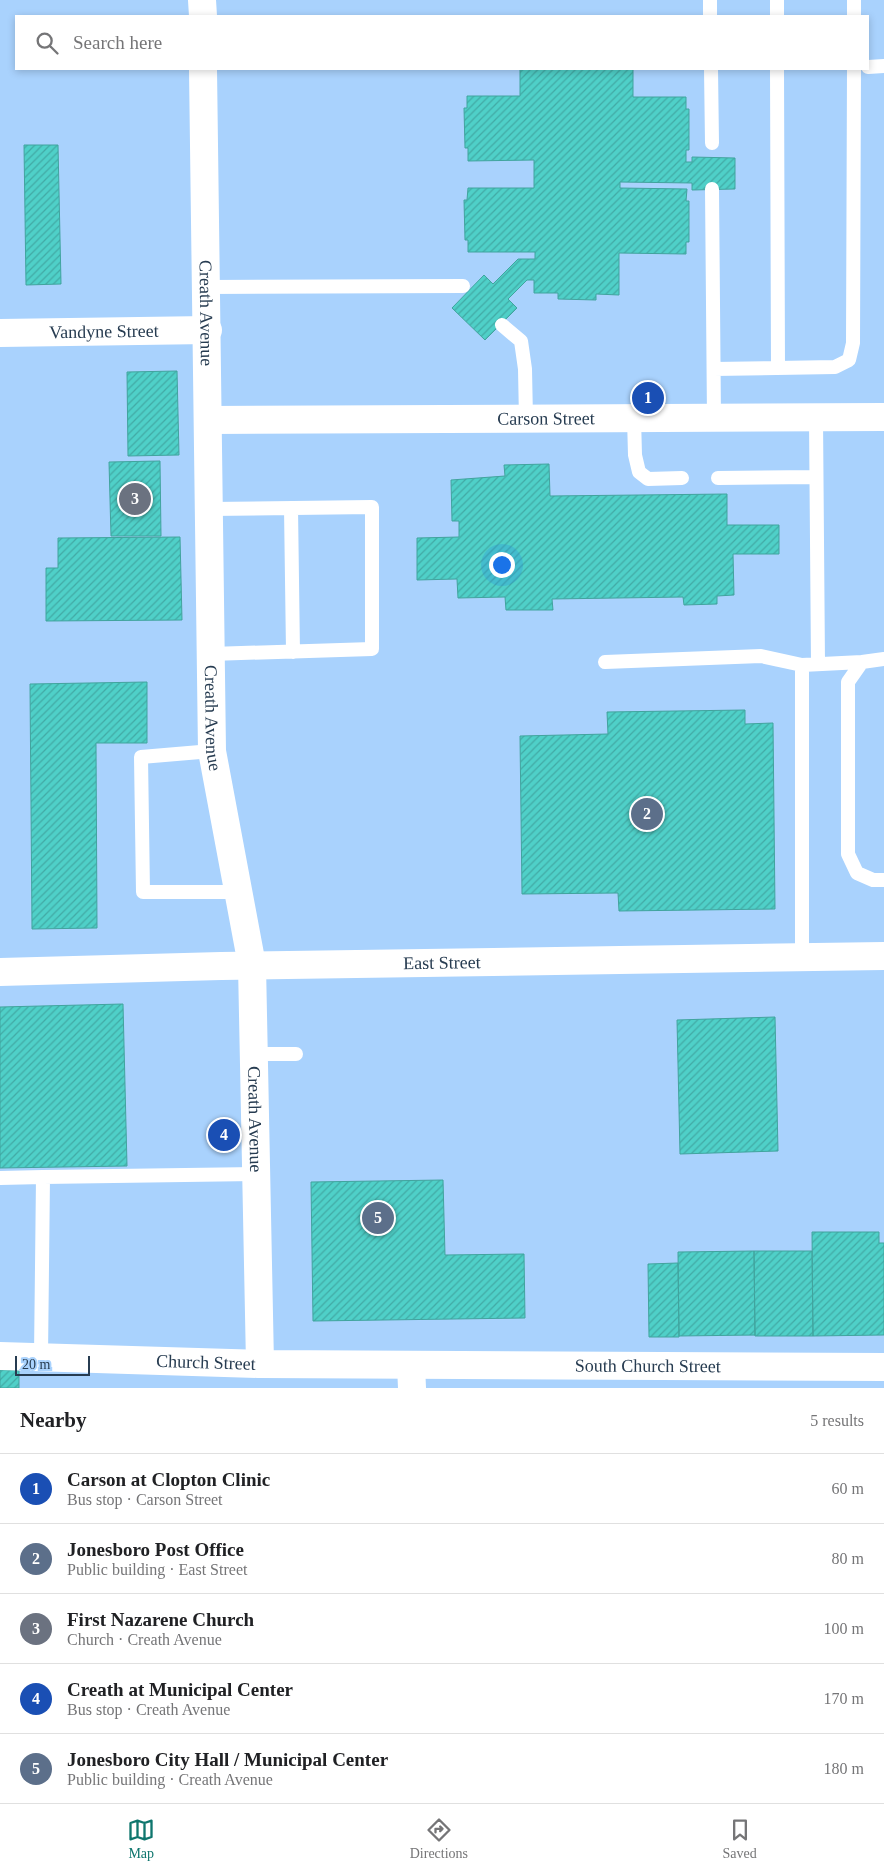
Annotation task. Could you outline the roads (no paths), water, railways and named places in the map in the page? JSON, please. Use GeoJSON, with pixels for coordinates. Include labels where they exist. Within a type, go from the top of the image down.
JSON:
{"type":"FeatureCollection","features":[{"type":"Feature","properties":{"kind":"street"},"geometry":{"type":"LineString","coordinates":[[202,0],[203,15]]}},
{"type":"Feature","properties":{"kind":"street","name":"Creath Avenue"},"geometry":{"type":"LineString","coordinates":[[204,70],[210,420],[212,751],[252,965],[260,1364]]}},
{"type":"Feature","properties":{"kind":"street","name":"Vandyne Street"},"geometry":{"type":"LineString","coordinates":[[0,332],[208,330]]}},
{"type":"Feature","properties":{"kind":"street","name":"Carson Street"},"geometry":{"type":"LineString","coordinates":[[210,420],[884,417]]}},
{"type":"Feature","properties":{"kind":"street","name":"East Street"},"geometry":{"type":"LineString","coordinates":[[0,972],[252,965],[884,956]]}},
{"type":"Feature","properties":{"kind":"street","name":"Church Street"},"geometry":{"type":"LineString","coordinates":[[0,1356],[260,1364],[411,1377]]}},
{"type":"Feature","properties":{"kind":"street","name":"South Church Street"},"geometry":{"type":"LineString","coordinates":[[411,1377],[564,1364],[884,1367]]}},
{"type":"Feature","properties":{"kind":"lane"},"geometry":{"type":"LineString","coordinates":[[710,0],[710,15]]}},
{"type":"Feature","properties":{"kind":"lane"},"geometry":{"type":"LineString","coordinates":[[777,0],[777,15]]}},
{"type":"Feature","properties":{"kind":"lane"},"geometry":{"type":"LineString","coordinates":[[854,0],[854,15]]}},
{"type":"Feature","properties":{"kind":"lane"},"geometry":{"type":"LineString","coordinates":[[869,66],[884,66]]}},
{"type":"Feature","properties":{"kind":"lane"},"geometry":{"type":"LineString","coordinates":[[711,70],[712,143]]}},
{"type":"Feature","properties":{"kind":"lane"},"geometry":{"type":"LineString","coordinates":[[777,70],[778,368]]}},
{"type":"Feature","properties":{"kind":"lane"},"geometry":{"type":"LineString","coordinates":[[714,369],[835,367],[849,360],[853,343],[854,70]]}},
{"type":"Feature","properties":{"kind":"lane"},"geometry":{"type":"LineString","coordinates":[[712,189],[714,418]]}},
{"type":"Feature","properties":{"kind":"lane"},"geometry":{"type":"LineString","coordinates":[[207,287],[463,286]]}},
{"type":"Feature","properties":{"kind":"lane"},"geometry":{"type":"LineString","coordinates":[[502,325],[521,341],[525,369],[526,419]]}},
{"type":"Feature","properties":{"kind":"lane"},"geometry":{"type":"LineString","coordinates":[[634,418],[635,455],[639,472],[648,479],[682,478]]}},
{"type":"Feature","properties":{"kind":"lane"},"geometry":{"type":"LineString","coordinates":[[816,418],[818,664]]}},
{"type":"Feature","properties":{"kind":"lane"},"geometry":{"type":"LineString","coordinates":[[718,478],[816,477]]}},
{"type":"Feature","properties":{"kind":"lane"},"geometry":{"type":"LineString","coordinates":[[210,509],[372,507],[372,649],[211,654]]}},
{"type":"Feature","properties":{"kind":"lane"},"geometry":{"type":"LineString","coordinates":[[291,508],[293,652]]}},
{"type":"Feature","properties":{"kind":"lane"},"geometry":{"type":"LineString","coordinates":[[605,662],[761,656],[802,665],[884,659]]}},
{"type":"Feature","properties":{"kind":"lane"},"geometry":{"type":"LineString","coordinates":[[862,662],[848,682],[848,854],[857,872],[873,880],[884,880]]}},
{"type":"Feature","properties":{"kind":"lane"},"geometry":{"type":"LineString","coordinates":[[802,665],[802,957]]}},
{"type":"Feature","properties":{"kind":"lane"},"geometry":{"type":"LineString","coordinates":[[212,751],[141,757],[143,892],[239,892]]}},
{"type":"Feature","properties":{"kind":"lane"},"geometry":{"type":"LineString","coordinates":[[254,1054],[296,1054]]}},
{"type":"Feature","properties":{"kind":"lane"},"geometry":{"type":"LineString","coordinates":[[0,1178],[256,1174]]}},
{"type":"Feature","properties":{"kind":"lane"},"geometry":{"type":"LineString","coordinates":[[41,1356],[43,1177]]}},
{"type":"Feature","properties":{"kind":"place","name":"Carson at Clopton Clinic"},"geometry":{"type":"Point","coordinates":[648,398]}},
{"type":"Feature","properties":{"kind":"place","name":"First Nazarene Church"},"geometry":{"type":"Point","coordinates":[135,499]}},
{"type":"Feature","properties":{"kind":"place","name":"Jonesboro Post Office"},"geometry":{"type":"Point","coordinates":[647,814]}},
{"type":"Feature","properties":{"kind":"place","name":"Creath at Municipal Center"},"geometry":{"type":"Point","coordinates":[224,1135]}},
{"type":"Feature","properties":{"kind":"place","name":"Jonesboro City Hall / Municipal Center"},"geometry":{"type":"Point","coordinates":[378,1218]}}]}
